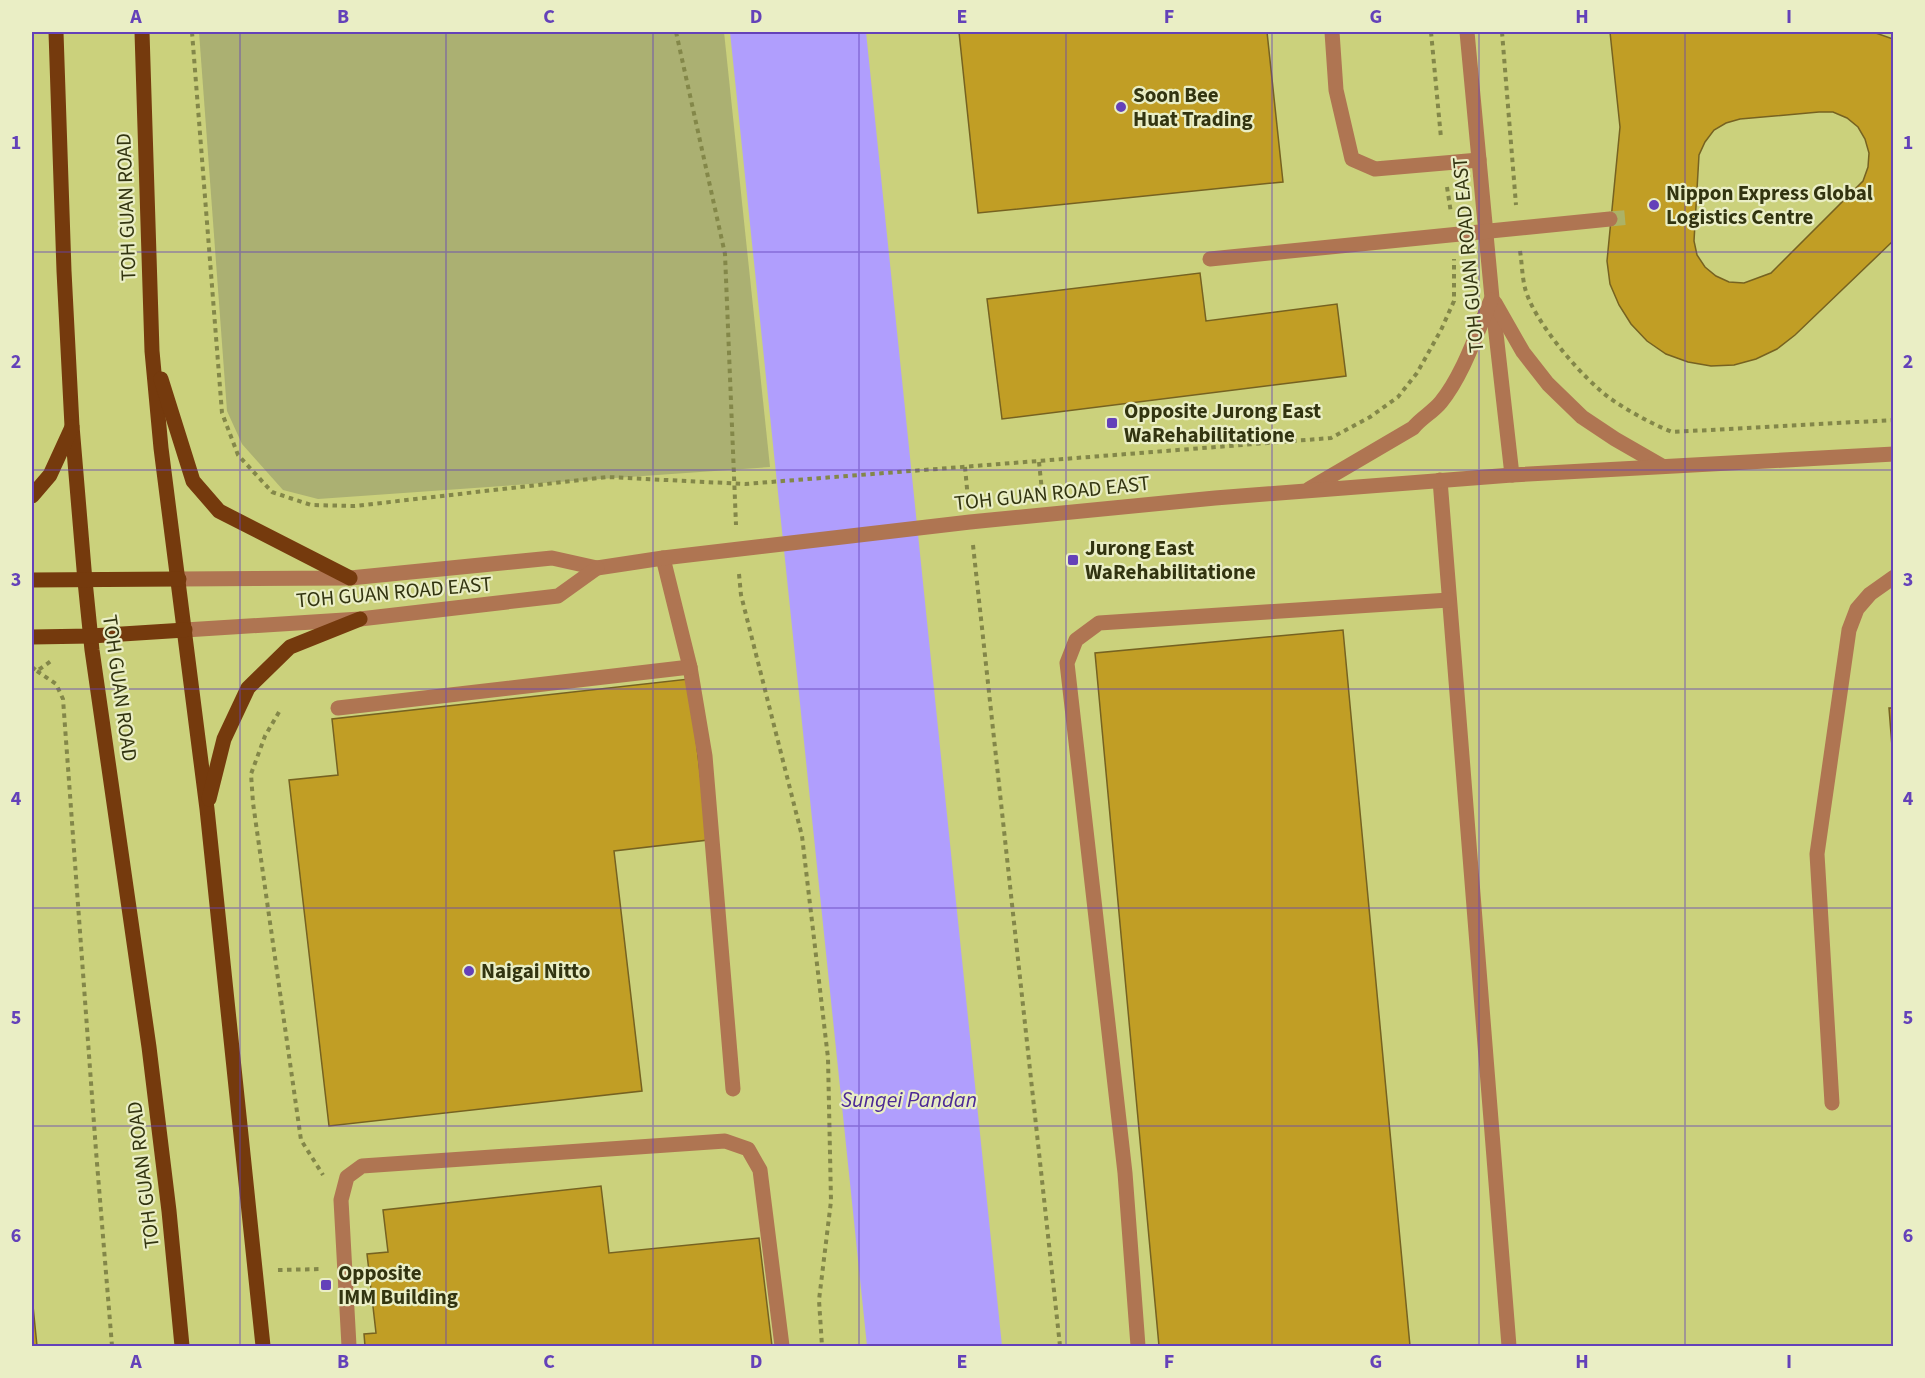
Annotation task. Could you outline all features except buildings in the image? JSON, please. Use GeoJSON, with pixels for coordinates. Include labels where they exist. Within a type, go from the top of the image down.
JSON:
{"type":"FeatureCollection","features":[{"type":"Feature","properties":{"kind":"main road","name":"TOH GUAN ROAD"},"geometry":{"type":"LineString","coordinates":[[56,32],[72,426],[85,581],[149,1047],[169,1210],[182,1347]]}},
{"type":"Feature","properties":{"kind":"main road","name":"TOH GUAN ROAD"},"geometry":{"type":"LineString","coordinates":[[142,32],[152,351],[161,448],[207,808],[263,1347]]}},
{"type":"Feature","properties":{"kind":"main road"},"geometry":{"type":"LineString","coordinates":[[152,351],[193,481],[219,511],[350,578]]}},
{"type":"Feature","properties":{"kind":"main road"},"geometry":{"type":"LineString","coordinates":[[32,496],[50,475],[72,426]]}},
{"type":"Feature","properties":{"kind":"main road"},"geometry":{"type":"LineString","coordinates":[[32,580],[179,579]]}},
{"type":"Feature","properties":{"kind":"main road"},"geometry":{"type":"LineString","coordinates":[[207,808],[224,738],[248,688],[290,647],[360,619]]}},
{"type":"Feature","properties":{"kind":"main road"},"geometry":{"type":"LineString","coordinates":[[32,636],[91,636],[185,630]]}},
{"type":"Feature","properties":{"kind":"street"},"geometry":{"type":"LineString","coordinates":[[1332,32],[1336,90],[1352,159],[1375,169],[1479,160]]}},
{"type":"Feature","properties":{"kind":"street","name":"TOH GUAN ROAD EAST"},"geometry":{"type":"LineString","coordinates":[[1467,32],[1492,298],[1512,475]]}},
{"type":"Feature","properties":{"kind":"street"},"geometry":{"type":"LineString","coordinates":[[1210,259],[1611,219]]}},
{"type":"Feature","properties":{"kind":"street"},"geometry":{"type":"LineString","coordinates":[[1492,298],[1523,352],[1548,384],[1582,417],[1662,466]]}},
{"type":"Feature","properties":{"kind":"street"},"geometry":{"type":"LineString","coordinates":[[1304,492],[1413,428],[1422,417],[1440,403],[1463,366],[1492,298]]}},
{"type":"Feature","properties":{"kind":"street","name":"TOH GUAN ROAD EAST"},"geometry":{"type":"LineString","coordinates":[[179,579],[350,578],[552,558],[597,568],[663,558],[970,522],[1215,498],[1512,475],[1893,454]]}},
{"type":"Feature","properties":{"kind":"street"},"geometry":{"type":"LineString","coordinates":[[1440,480],[1509,1347]]}},
{"type":"Feature","properties":{"kind":"street"},"geometry":{"type":"LineString","coordinates":[[663,558],[690,667],[705,756],[733,1089]]}},
{"type":"Feature","properties":{"kind":"street","name":"TOH GUAN ROAD EAST"},"geometry":{"type":"LineString","coordinates":[[185,630],[360,619],[558,596],[597,568]]}},
{"type":"Feature","properties":{"kind":"street"},"geometry":{"type":"LineString","coordinates":[[1832,1103],[1817,854],[1849,630],[1857,609],[1870,594],[1893,577]]}},
{"type":"Feature","properties":{"kind":"street"},"geometry":{"type":"LineString","coordinates":[[1138,1347],[1125,1173],[1067,663],[1076,639],[1098,622],[1449,600]]}},
{"type":"Feature","properties":{"kind":"street"},"geometry":{"type":"LineString","coordinates":[[338,708],[690,667]]}},
{"type":"Feature","properties":{"kind":"street"},"geometry":{"type":"LineString","coordinates":[[349,1347],[341,1200],[347,1177],[362,1166],[725,1141],[748,1149],[760,1170],[782,1347]]}},
{"type":"Feature","properties":{"kind":"path"},"geometry":{"type":"LineString","coordinates":[[192,32],[222,412],[238,455],[272,492],[311,505],[355,506],[608,477],[734,485],[1331,438],[1370,417],[1398,397],[1417,373],[1442,330],[1454,302],[1454,235],[1444,163],[1431,32]]}},
{"type":"Feature","properties":{"kind":"path"},"geometry":{"type":"LineString","coordinates":[[676,32],[725,254],[734,485]]}},
{"type":"Feature","properties":{"kind":"path"},"geometry":{"type":"LineString","coordinates":[[1502,32],[1517,228],[1525,289],[1537,315],[1580,370],[1610,398],[1649,422],[1672,432],[1893,420]]}},
{"type":"Feature","properties":{"kind":"path"},"geometry":{"type":"LineString","coordinates":[[965,467],[1060,1347]]}},
{"type":"Feature","properties":{"kind":"path"},"geometry":{"type":"LineString","coordinates":[[741,595],[802,836],[828,1058],[831,1201],[819,1300],[822,1347]]}},
{"type":"Feature","properties":{"kind":"path"},"geometry":{"type":"LineString","coordinates":[[37,671],[56,684],[63,699],[96,1162],[112,1347]]}},
{"type":"Feature","properties":{"kind":"path"},"geometry":{"type":"LineString","coordinates":[[279,712],[264,736],[251,774],[253,803],[301,1140],[326,1180]]}},
{"type":"Feature","properties":{"kind":"path"},"geometry":{"type":"LineString","coordinates":[[299,1269],[333,1269]]}},
{"type":"Feature","properties":{"kind":"green space"},"geometry":{"type":"Polygon","coordinates":[[[199,32],[724,32],[770,467],[318,499],[283,490],[242,444],[227,411],[199,32]]]}},
{"type":"Feature","properties":{"kind":"water","name":"Sungei Pandan"},"geometry":{"type":"Polygon","coordinates":[[[730,32],[866,32],[1002,1346],[867,1346],[730,32]]]}},
{"type":"Feature","properties":{"kind":"tunnel"},"geometry":{"type":"LineString","coordinates":[[1610,219],[1632,217]]}},
{"type":"Feature","properties":{"kind":"place","name":"Soon Bee Huat Trading"},"geometry":{"type":"Point","coordinates":[1121,107]}},
{"type":"Feature","properties":{"kind":"place","name":"Nippon Express Global Logistics Centre"},"geometry":{"type":"Point","coordinates":[1654,205]}},
{"type":"Feature","properties":{"kind":"place","name":"Opposite Jurong East WaRehabilitatione"},"geometry":{"type":"Point","coordinates":[1112,423]}},
{"type":"Feature","properties":{"kind":"place","name":"Jurong East WaRehabilitatione"},"geometry":{"type":"Point","coordinates":[1073,560]}},
{"type":"Feature","properties":{"kind":"place","name":"Naigai Nitto"},"geometry":{"type":"Point","coordinates":[469,971]}},
{"type":"Feature","properties":{"kind":"place","name":"Opposite IMM Building"},"geometry":{"type":"Point","coordinates":[326,1285]}}]}
